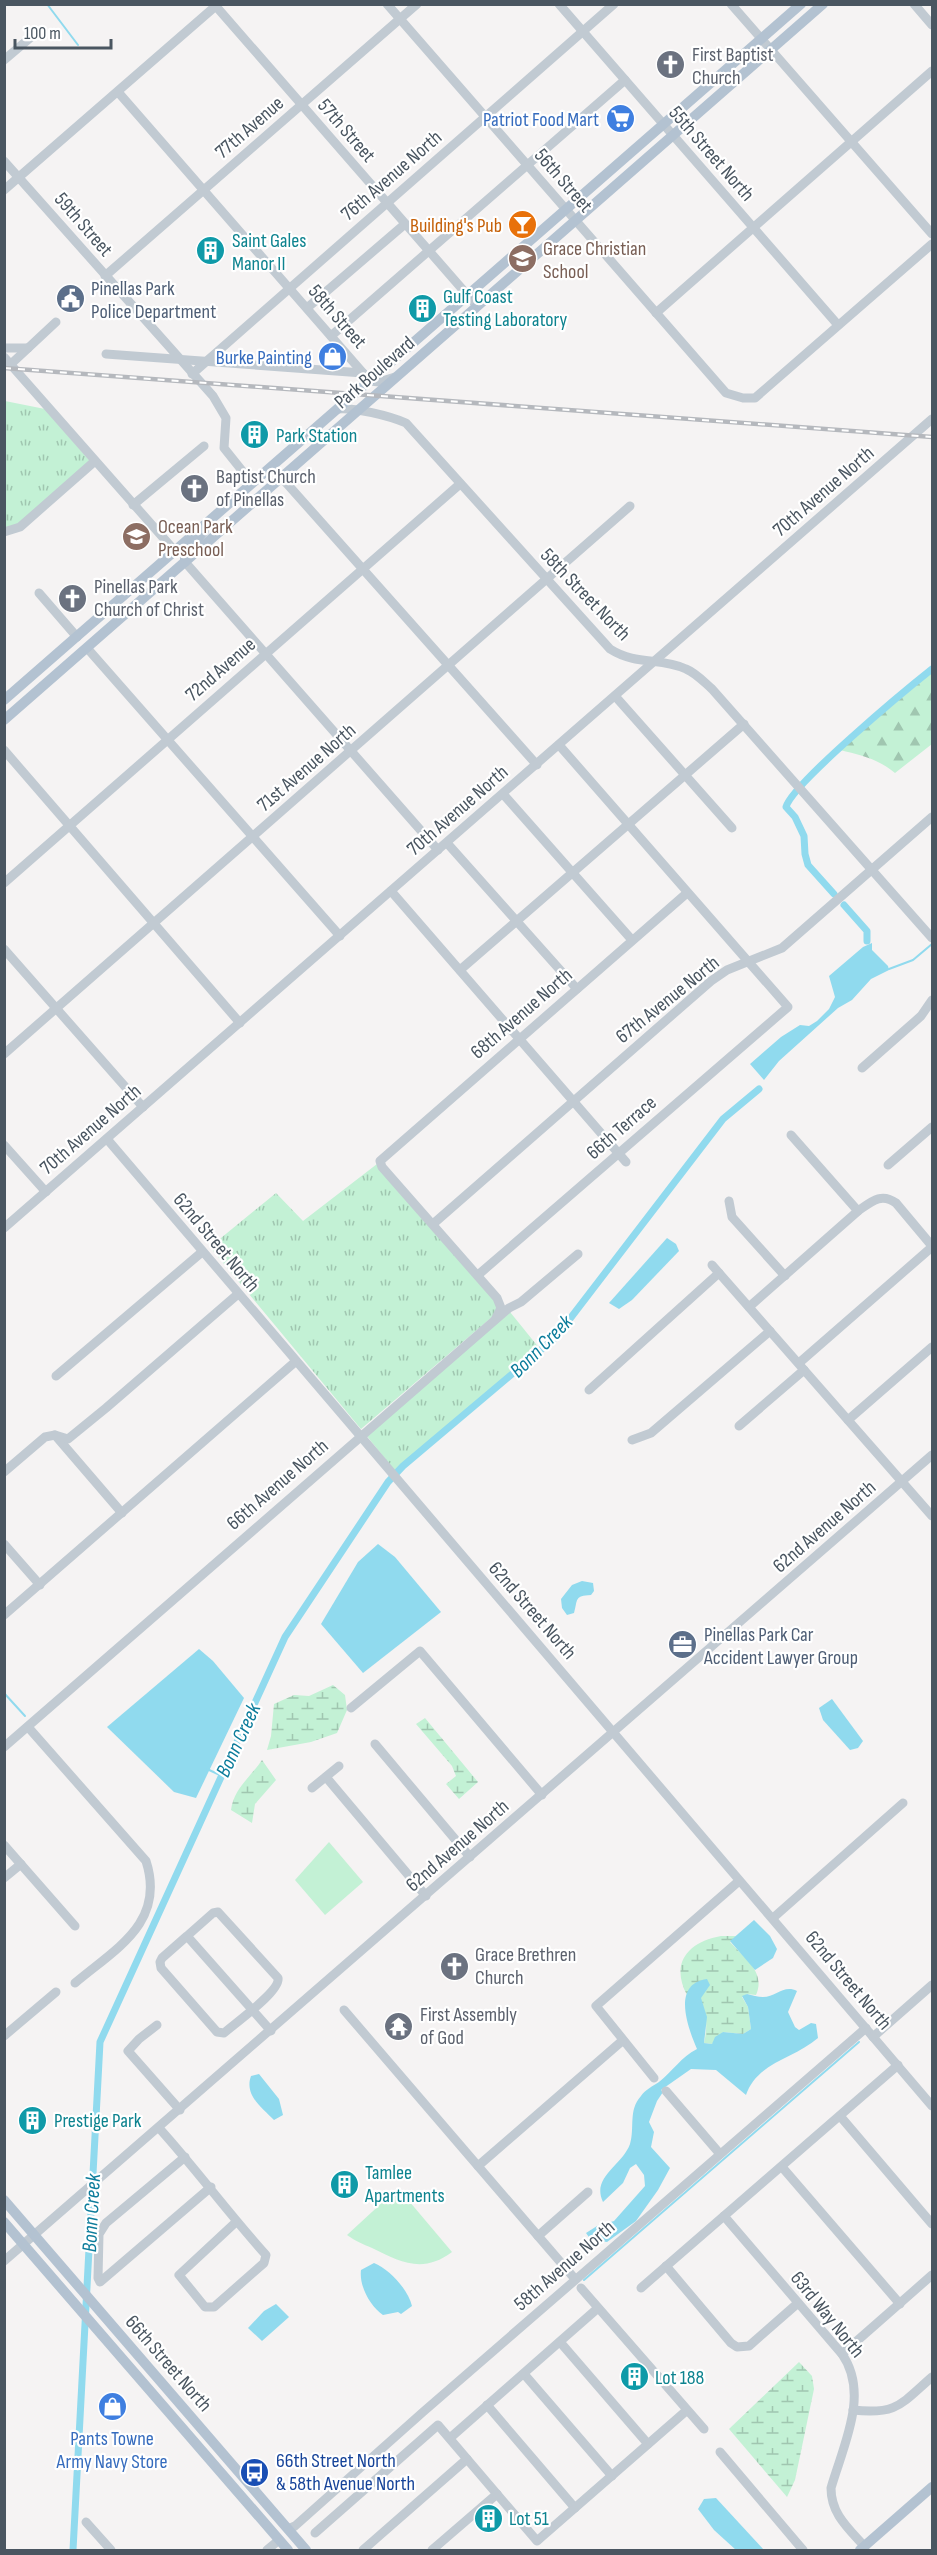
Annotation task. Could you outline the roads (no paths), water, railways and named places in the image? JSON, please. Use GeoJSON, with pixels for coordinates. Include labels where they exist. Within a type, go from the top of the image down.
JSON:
{"type":"FeatureCollection","features":[{"type":"Feature","properties":{"kind":"main road","name":"Park Boulevard"},"geometry":{"type":"LineString","coordinates":[[8,697],[337,409],[367,377],[468,295],[801,4]]}},
{"type":"Feature","properties":{"kind":"main road","name":"Park Boulevard"},"geometry":{"type":"LineString","coordinates":[[4,720],[823,4]]}},
{"type":"Feature","properties":{"kind":"main road"},"geometry":{"type":"LineString","coordinates":[[285,474],[288,462],[300,450],[307,435]]}},
{"type":"Feature","properties":{"kind":"main road"},"geometry":{"type":"LineString","coordinates":[[236,517],[238,507],[253,489],[252,483]]}},
{"type":"Feature","properties":{"kind":"main road"},"geometry":{"type":"LineString","coordinates":[[185,562],[184,553],[202,535],[205,525]]}},
{"type":"Feature","properties":{"kind":"main road"},"geometry":{"type":"LineString","coordinates":[[150,592],[157,577],[173,559],[174,550]]}},
{"type":"Feature","properties":{"kind":"main road"},"geometry":{"type":"LineString","coordinates":[[87,648],[89,637],[103,622],[109,609]]}},
{"type":"Feature","properties":{"kind":"main road"},"geometry":{"type":"LineString","coordinates":[[56,675],[58,665],[72,649],[77,637]]}},
{"type":"Feature","properties":{"kind":"main road"},"geometry":{"type":"LineString","coordinates":[[4,708],[8,697]]}},
{"type":"Feature","properties":{"kind":"main road","name":"66th Street North"},"geometry":{"type":"LineString","coordinates":[[4,2200],[306,2550]]}},
{"type":"Feature","properties":{"kind":"main road","name":"66th Street North"},"geometry":{"type":"LineString","coordinates":[[4,2222],[288,2550]]}},
{"type":"Feature","properties":{"kind":"main road"},"geometry":{"type":"LineString","coordinates":[[219,2471],[230,2474],[273,2523],[288,2529]]}},
{"type":"Feature","properties":{"kind":"main road"},"geometry":{"type":"LineString","coordinates":[[862,2548],[933,2487]]}},
{"type":"Feature","properties":{"kind":"main road"},"geometry":{"type":"LineString","coordinates":[[279,2540],[291,2544],[297,2550]]}},
{"type":"Feature","properties":{"kind":"street","name":"56th Street"},"geometry":{"type":"LineString","coordinates":[[387,4],[726,393],[743,398],[755,398],[838,325]]}},
{"type":"Feature","properties":{"kind":"street","name":"77th Avenue"},"geometry":{"type":"LineString","coordinates":[[105,276],[417,4]]}},
{"type":"Feature","properties":{"kind":"street","name":"55th Street North"},"geometry":{"type":"LineString","coordinates":[[559,4],[838,325]]}},
{"type":"Feature","properties":{"kind":"street","name":"76th Avenue North"},"geometry":{"type":"LineString","coordinates":[[192,374],[614,4]]}},
{"type":"Feature","properties":{"kind":"street"},"geometry":{"type":"LineString","coordinates":[[731,4],[933,234]]}},
{"type":"Feature","properties":{"kind":"street"},"geometry":{"type":"LineString","coordinates":[[914,4],[933,25]]}},
{"type":"Feature","properties":{"kind":"street"},"geometry":{"type":"LineString","coordinates":[[4,190],[216,5]]}},
{"type":"Feature","properties":{"kind":"street","name":"57th Street"},"geometry":{"type":"LineString","coordinates":[[216,5],[477,306]]}},
{"type":"Feature","properties":{"kind":"street"},"geometry":{"type":"LineString","coordinates":[[4,60],[37,32]]}},
{"type":"Feature","properties":{"kind":"street"},"geometry":{"type":"LineString","coordinates":[[656,313],[933,71]]}},
{"type":"Feature","properties":{"kind":"street"},"geometry":{"type":"LineString","coordinates":[[331,336],[625,80]]}},
{"type":"Feature","properties":{"kind":"street","name":"58th Street"},"geometry":{"type":"LineString","coordinates":[[118,92],[367,377]]}},
{"type":"Feature","properties":{"kind":"street","name":"59th Street"},"geometry":{"type":"LineString","coordinates":[[4,161],[222,408],[226,418],[224,448],[252,483]]}},
{"type":"Feature","properties":{"kind":"street"},"geometry":{"type":"LineString","coordinates":[[307,308],[405,224]]}},
{"type":"Feature","properties":{"kind":"street"},"geometry":{"type":"LineString","coordinates":[[838,325],[933,244]]}},
{"type":"Feature","properties":{"kind":"street"},"geometry":{"type":"LineString","coordinates":[[56,322],[28,348],[8,361],[174,550]]}},
{"type":"Feature","properties":{"kind":"street"},"geometry":{"type":"LineString","coordinates":[[4,348],[28,348]]}},
{"type":"Feature","properties":{"kind":"street"},"geometry":{"type":"LineString","coordinates":[[106,354],[367,377],[379,382],[397,376]]}},
{"type":"Feature","properties":{"kind":"street","name":"58th Street North"},"geometry":{"type":"LineString","coordinates":[[337,409],[350,408],[406,423],[546,581],[610,649],[623,657],[675,665],[696,675],[712,689],[932,935]]}},
{"type":"Feature","properties":{"kind":"street","name":"70th Avenue North"},"geometry":{"type":"LineString","coordinates":[[4,1228],[933,419]]}},
{"type":"Feature","properties":{"kind":"street"},"geometry":{"type":"LineString","coordinates":[[133,506],[204,446]]}},
{"type":"Feature","properties":{"kind":"street"},"geometry":{"type":"LineString","coordinates":[[4,532],[20,527],[95,461]]}},
{"type":"Feature","properties":{"kind":"street"},"geometry":{"type":"LineString","coordinates":[[285,474],[363,569],[537,765]]}},
{"type":"Feature","properties":{"kind":"street","name":"72nd Avenue"},"geometry":{"type":"LineString","coordinates":[[4,883],[460,484]]}},
{"type":"Feature","properties":{"kind":"street","name":"71st Avenue North"},"geometry":{"type":"LineString","coordinates":[[4,1054],[630,506]]}},
{"type":"Feature","properties":{"kind":"street"},"geometry":{"type":"LineString","coordinates":[[185,562],[438,850]]}},
{"type":"Feature","properties":{"kind":"street"},"geometry":{"type":"LineString","coordinates":[[39,592],[77,637]]}},
{"type":"Feature","properties":{"kind":"street"},"geometry":{"type":"LineString","coordinates":[[87,648],[340,936]]}},
{"type":"Feature","properties":{"kind":"street"},"geometry":{"type":"LineString","coordinates":[[615,696],[732,828]]}},
{"type":"Feature","properties":{"kind":"street"},"geometry":{"type":"LineString","coordinates":[[460,970],[744,724]]}},
{"type":"Feature","properties":{"kind":"street"},"geometry":{"type":"LineString","coordinates":[[559,745],[747,962]]}},
{"type":"Feature","properties":{"kind":"street"},"geometry":{"type":"LineString","coordinates":[[4,750],[240,1023]]}},
{"type":"Feature","properties":{"kind":"street"},"geometry":{"type":"LineString","coordinates":[[503,794],[632,940]]}},
{"type":"Feature","properties":{"kind":"street","name":"67th Avenue North"},"geometry":{"type":"LineString","coordinates":[[433,1224],[711,981],[727,970],[782,948],[933,817]]}},
{"type":"Feature","properties":{"kind":"street"},"geometry":{"type":"LineString","coordinates":[[447,843],[577,989]]}},
{"type":"Feature","properties":{"kind":"street"},"geometry":{"type":"LineString","coordinates":[[391,891],[626,1162]]}},
{"type":"Feature","properties":{"kind":"street","name":"68th Avenue North"},"geometry":{"type":"LineString","coordinates":[[433,1224],[382,1167],[380,1161],[687,893]]}},
{"type":"Feature","properties":{"kind":"street"},"geometry":{"type":"LineString","coordinates":[[4,949],[143,1107]]}},
{"type":"Feature","properties":{"kind":"street","name":"66th Terrace"},"geometry":{"type":"LineString","coordinates":[[478,1275],[788,1007],[747,962]]}},
{"type":"Feature","properties":{"kind":"street"},"geometry":{"type":"LineString","coordinates":[[862,1068],[921,1016],[933,1000]]}},
{"type":"Feature","properties":{"kind":"street"},"geometry":{"type":"LineString","coordinates":[[888,1165],[933,1127]]}},
{"type":"Feature","properties":{"kind":"street"},"geometry":{"type":"LineString","coordinates":[[790,1135],[858,1211]]}},
{"type":"Feature","properties":{"kind":"street","name":"62nd Street North"},"geometry":{"type":"LineString","coordinates":[[106,1139],[933,2106]]}},
{"type":"Feature","properties":{"kind":"street"},"geometry":{"type":"LineString","coordinates":[[4,1145],[46,1192]]}},
{"type":"Feature","properties":{"kind":"street"},"geometry":{"type":"LineString","coordinates":[[739,1426],[801,1366],[933,1246],[896,1203],[890,1198],[877,1198],[858,1211],[749,1307]]}},
{"type":"Feature","properties":{"kind":"street"},"geometry":{"type":"LineString","coordinates":[[729,1201],[732,1217],[785,1276]]}},
{"type":"Feature","properties":{"kind":"street"},"geometry":{"type":"LineString","coordinates":[[433,1224],[497,1298],[501,1308],[495,1320]]}},
{"type":"Feature","properties":{"kind":"street"},"geometry":{"type":"LineString","coordinates":[[56,1376],[202,1252]]}},
{"type":"Feature","properties":{"kind":"street","name":"66th Avenue North"},"geometry":{"type":"LineString","coordinates":[[4,1747],[359,1436],[495,1320],[578,1254]]}},
{"type":"Feature","properties":{"kind":"street"},"geometry":{"type":"LineString","coordinates":[[712,1265],[933,1516]]}},
{"type":"Feature","properties":{"kind":"street"},"geometry":{"type":"LineString","coordinates":[[589,1390],[720,1273]]}},
{"type":"Feature","properties":{"kind":"street"},"geometry":{"type":"LineString","coordinates":[[4,1472],[45,1437],[55,1435],[68,1439],[238,1294]]}},
{"type":"Feature","properties":{"kind":"street"},"geometry":{"type":"LineString","coordinates":[[632,1440],[651,1433],[770,1331]]}},
{"type":"Feature","properties":{"kind":"street"},"geometry":{"type":"LineString","coordinates":[[848,1420],[933,1347]]}},
{"type":"Feature","properties":{"kind":"street"},"geometry":{"type":"LineString","coordinates":[[4,1615],[295,1362]]}},
{"type":"Feature","properties":{"kind":"street"},"geometry":{"type":"LineString","coordinates":[[55,1435],[122,1513]]}},
{"type":"Feature","properties":{"kind":"street","name":"62nd Avenue North"},"geometry":{"type":"LineString","coordinates":[[4,2261],[933,1455]]}},
{"type":"Feature","properties":{"kind":"street"},"geometry":{"type":"LineString","coordinates":[[4,1544],[40,1585]]}},
{"type":"Feature","properties":{"kind":"street"},"geometry":{"type":"LineString","coordinates":[[351,1708],[420,1651],[542,1795]]}},
{"type":"Feature","properties":{"kind":"street"},"geometry":{"type":"LineString","coordinates":[[28,1727],[146,1861],[149,1872],[150,1885],[144,1920],[132,1935],[75,1983]]}},
{"type":"Feature","properties":{"kind":"street"},"geometry":{"type":"LineString","coordinates":[[375,1744],[470,1857]]}},
{"type":"Feature","properties":{"kind":"street"},"geometry":{"type":"LineString","coordinates":[[312,1788],[339,1766]]}},
{"type":"Feature","properties":{"kind":"street"},"geometry":{"type":"LineString","coordinates":[[326,1777],[426,1896]]}},
{"type":"Feature","properties":{"kind":"street"},"geometry":{"type":"LineString","coordinates":[[773,1918],[903,1803]]}},
{"type":"Feature","properties":{"kind":"street"},"geometry":{"type":"LineString","coordinates":[[4,1845],[75,1926]]}},
{"type":"Feature","properties":{"kind":"street"},"geometry":{"type":"LineString","coordinates":[[4,1878],[21,1864]]}},
{"type":"Feature","properties":{"kind":"street"},"geometry":{"type":"LineString","coordinates":[[654,2078],[596,2007],[739,1881]]}},
{"type":"Feature","properties":{"kind":"street"},"geometry":{"type":"LineString","coordinates":[[218,1912],[278,1978],[277,1988],[224,2033],[217,2032],[161,1968],[162,1958],[187,1936],[213,1913],[218,1912]]}},
{"type":"Feature","properties":{"kind":"street"},"geometry":{"type":"LineString","coordinates":[[187,1936],[271,2031]]}},
{"type":"Feature","properties":{"kind":"street"},"geometry":{"type":"LineString","coordinates":[[873,2037],[933,1985]]}},
{"type":"Feature","properties":{"kind":"street"},"geometry":{"type":"LineString","coordinates":[[4,2036],[56,1992]]}},
{"type":"Feature","properties":{"kind":"street"},"geometry":{"type":"LineString","coordinates":[[344,2010],[686,2411],[704,2429]]}},
{"type":"Feature","properties":{"kind":"street"},"geometry":{"type":"LineString","coordinates":[[157,2025],[138,2039],[128,2051],[180,2109]]}},
{"type":"Feature","properties":{"kind":"street","name":"58th Avenue North"},"geometry":{"type":"LineString","coordinates":[[288,2529],[295,2526],[578,2284],[720,2154],[866,2028]]}},
{"type":"Feature","properties":{"kind":"street"},"geometry":{"type":"LineString","coordinates":[[478,2166],[622,2041]]}},
{"type":"Feature","properties":{"kind":"street"},"geometry":{"type":"LineString","coordinates":[[642,2288],[898,2066]]}},
{"type":"Feature","properties":{"kind":"street"},"geometry":{"type":"LineString","coordinates":[[666,2091],[720,2154]]}},
{"type":"Feature","properties":{"kind":"street"},"geometry":{"type":"LineString","coordinates":[[840,2116],[933,2223]]}},
{"type":"Feature","properties":{"kind":"street"},"geometry":{"type":"LineString","coordinates":[[159,2128],[212,2187],[236,2222],[266,2255],[264,2263],[213,2307],[205,2307],[179,2275],[236,2222]]}},
{"type":"Feature","properties":{"kind":"street"},"geometry":{"type":"LineString","coordinates":[[185,2157],[106,2223],[99,2234],[98,2278],[100,2282],[212,2187]]}},
{"type":"Feature","properties":{"kind":"street"},"geometry":{"type":"LineString","coordinates":[[782,2166],[900,2304]]}},
{"type":"Feature","properties":{"kind":"street"},"geometry":{"type":"LineString","coordinates":[[538,2236],[588,2192]]}},
{"type":"Feature","properties":{"kind":"street","name":"63rd Way North"},"geometry":{"type":"LineString","coordinates":[[724,2216],[848,2363],[855,2382],[853,2410],[831,2488],[831,2498],[838,2517],[862,2548]]}},
{"type":"Feature","properties":{"kind":"street"},"geometry":{"type":"LineString","coordinates":[[666,2266],[731,2343],[737,2347],[749,2346],[798,2303]]}},
{"type":"Feature","properties":{"kind":"street"},"geometry":{"type":"LineString","coordinates":[[842,2354],[933,2275]]}},
{"type":"Feature","properties":{"kind":"street"},"geometry":{"type":"LineString","coordinates":[[450,2438],[598,2308]]}},
{"type":"Feature","properties":{"kind":"street"},"geometry":{"type":"LineString","coordinates":[[560,2342],[648,2444]]}},
{"type":"Feature","properties":{"kind":"street"},"geometry":{"type":"LineString","coordinates":[[524,2374],[612,2476]]}},
{"type":"Feature","properties":{"kind":"street"},"geometry":{"type":"LineString","coordinates":[[853,2410],[883,2412],[894,2408],[933,2377]]}},
{"type":"Feature","properties":{"kind":"street"},"geometry":{"type":"LineString","coordinates":[[487,2405],[575,2508]]}},
{"type":"Feature","properties":{"kind":"street"},"geometry":{"type":"LineString","coordinates":[[315,2533],[438,2425],[537,2541],[686,2411]]}},
{"type":"Feature","properties":{"kind":"street"},"geometry":{"type":"LineString","coordinates":[[720,2452],[803,2550]]}},
{"type":"Feature","properties":{"kind":"street"},"geometry":{"type":"LineString","coordinates":[[363,2550],[467,2459]]}},
{"type":"Feature","properties":{"kind":"street"},"geometry":{"type":"LineString","coordinates":[[432,2550],[497,2494]]}},
{"type":"Feature","properties":{"kind":"street"},"geometry":{"type":"LineString","coordinates":[[86,2522],[111,2550]]}},
{"type":"Feature","properties":{"kind":"street"},"geometry":{"type":"LineString","coordinates":[[267,2550],[279,2540]]}},
{"type":"Feature","properties":{"kind":"water"},"geometry":{"type":"Polygon","coordinates":[[[872,943],[872,950],[888,966],[889,970],[871,979],[852,1000],[838,1008],[779,1061],[764,1080],[750,1064],[781,1037],[800,1025],[809,1026],[817,1021],[829,1009],[835,997],[829,976],[863,947],[872,943]]]}},
{"type":"Feature","properties":{"kind":"water"},"geometry":{"type":"Polygon","coordinates":[[[667,1238],[676,1244],[679,1251],[632,1300],[619,1309],[609,1303],[667,1238]]]}},
{"type":"Feature","properties":{"kind":"water"},"geometry":{"type":"Polygon","coordinates":[[[378,1544],[395,1557],[441,1612],[363,1673],[321,1624],[358,1562],[378,1544]]]}},
{"type":"Feature","properties":{"kind":"water"},"geometry":{"type":"Polygon","coordinates":[[[582,1581],[593,1583],[594,1591],[591,1595],[579,1597],[574,1613],[567,1615],[562,1608],[561,1599],[572,1585],[582,1581]]]}},
{"type":"Feature","properties":{"kind":"water"},"geometry":{"type":"Polygon","coordinates":[[[199,1649],[213,1661],[244,1698],[196,1798],[174,1792],[107,1727],[199,1649]]]}},
{"type":"Feature","properties":{"kind":"water"},"geometry":{"type":"Polygon","coordinates":[[[832,1699],[863,1741],[858,1748],[850,1750],[823,1720],[819,1708],[832,1699]]]}},
{"type":"Feature","properties":{"kind":"water"},"geometry":{"type":"Polygon","coordinates":[[[754,1920],[770,1936],[777,1949],[773,1958],[755,1970],[730,1941],[754,1920]]]}},
{"type":"Feature","properties":{"kind":"water"},"geometry":{"type":"Polygon","coordinates":[[[707,1979],[710,1985],[701,1998],[707,2017],[704,2043],[712,2044],[715,2037],[723,2032],[743,2034],[751,2029],[748,2007],[742,1996],[747,1994],[768,1996],[788,1989],[797,1991],[788,2012],[795,2027],[799,2030],[811,2023],[816,2024],[818,2038],[767,2068],[751,2084],[746,2095],[716,2070],[691,2069],[661,2090],[663,2092],[649,2122],[654,2132],[651,2147],[670,2168],[636,2221],[607,2242],[591,2240],[586,2233],[597,2226],[614,2221],[645,2186],[644,2175],[636,2164],[630,2168],[623,2183],[603,2202],[600,2193],[604,2178],[630,2144],[633,2113],[637,2101],[686,2056],[697,2049],[687,2019],[686,1998],[689,1989],[696,1983],[707,1979]]]}},
{"type":"Feature","properties":{"kind":"water"},"geometry":{"type":"Polygon","coordinates":[[[259,2074],[279,2099],[283,2115],[274,2120],[255,2101],[250,2089],[251,2076],[259,2074]]]}},
{"type":"Feature","properties":{"kind":"water"},"geometry":{"type":"Polygon","coordinates":[[[374,2263],[392,2275],[410,2300],[412,2306],[401,2314],[398,2312],[383,2315],[366,2295],[361,2270],[374,2263]]]}},
{"type":"Feature","properties":{"kind":"water"},"geometry":{"type":"Polygon","coordinates":[[[276,2304],[289,2317],[262,2341],[248,2328],[264,2311],[276,2304]]]}},
{"type":"Feature","properties":{"kind":"water"},"geometry":{"type":"Polygon","coordinates":[[[716,2498],[764,2550],[736,2550],[714,2530],[698,2509],[704,2499],[716,2498]]]}},
{"type":"Feature","properties":{"kind":"waterway"},"geometry":{"type":"LineString","coordinates":[[47,4],[78,45]]}},
{"type":"Feature","properties":{"kind":"waterway"},"geometry":{"type":"LineString","coordinates":[[834,894],[808,865],[804,836],[795,817],[786,807],[793,795],[829,758],[932,669]]}},
{"type":"Feature","properties":{"kind":"waterway"},"geometry":{"type":"LineString","coordinates":[[844,905],[867,931],[867,941]]}},
{"type":"Feature","properties":{"kind":"waterway"},"geometry":{"type":"LineString","coordinates":[[889,969],[913,960],[932,944]]}},
{"type":"Feature","properties":{"kind":"waterway","name":"Bonn Creek"},"geometry":{"type":"LineString","coordinates":[[73,2550],[100,2042],[285,1637],[388,1482],[403,1466],[556,1337],[723,1119],[759,1089]]}},
{"type":"Feature","properties":{"kind":"waterway"},"geometry":{"type":"LineString","coordinates":[[4,1693],[25,1716]]}},
{"type":"Feature","properties":{"kind":"waterway"},"geometry":{"type":"LineString","coordinates":[[207,1769],[222,1776]]}},
{"type":"Feature","properties":{"kind":"waterway"},"geometry":{"type":"LineString","coordinates":[[584,2280],[859,2042]]}},
{"type":"Feature","properties":{"kind":"railway"},"geometry":{"type":"LineString","coordinates":[[4,368],[932,437]]}},
{"type":"Feature","properties":{"kind":"place","name":"First Baptist Church"},"geometry":{"type":"Point","coordinates":[671,65]}},
{"type":"Feature","properties":{"kind":"place","name":"Patriot Food Mart"},"geometry":{"type":"Point","coordinates":[620,119]}},
{"type":"Feature","properties":{"kind":"place","name":"Building's Pub"},"geometry":{"type":"Point","coordinates":[523,225]}},
{"type":"Feature","properties":{"kind":"place","name":"Saint Gales Manor II"},"geometry":{"type":"Point","coordinates":[211,251]}},
{"type":"Feature","properties":{"kind":"place","name":"Grace Christian School"},"geometry":{"type":"Point","coordinates":[522,259]}},
{"type":"Feature","properties":{"kind":"place","name":"Pinellas Park Police Department"},"geometry":{"type":"Point","coordinates":[70,299]}},
{"type":"Feature","properties":{"kind":"place","name":"Gulf Coast Testing Laboratory"},"geometry":{"type":"Point","coordinates":[422,308]}},
{"type":"Feature","properties":{"kind":"place","name":"Burke Painting"},"geometry":{"type":"Point","coordinates":[333,357]}},
{"type":"Feature","properties":{"kind":"place","name":"Park Station"},"geometry":{"type":"Point","coordinates":[255,435]}},
{"type":"Feature","properties":{"kind":"place","name":"Baptist Church of Pinellas"},"geometry":{"type":"Point","coordinates":[195,488]}},
{"type":"Feature","properties":{"kind":"place","name":"Ocean Park Preschool"},"geometry":{"type":"Point","coordinates":[137,537]}},
{"type":"Feature","properties":{"kind":"place","name":"Pinellas Park Church of Christ"},"geometry":{"type":"Point","coordinates":[73,598]}},
{"type":"Feature","properties":{"kind":"place","name":"Pinellas Park Car Accident Lawyer Group"},"geometry":{"type":"Point","coordinates":[683,1645]}},
{"type":"Feature","properties":{"kind":"place","name":"Grace Brethren Church"},"geometry":{"type":"Point","coordinates":[454,1966]}},
{"type":"Feature","properties":{"kind":"place","name":"First Assembly of God"},"geometry":{"type":"Point","coordinates":[399,2026]}},
{"type":"Feature","properties":{"kind":"place","name":"Prestige Park"},"geometry":{"type":"Point","coordinates":[33,2120]}},
{"type":"Feature","properties":{"kind":"place","name":"Tamlee Apartments"},"geometry":{"type":"Point","coordinates":[344,2184]}},
{"type":"Feature","properties":{"kind":"place","name":"Lot 188"},"geometry":{"type":"Point","coordinates":[634,2377]}},
{"type":"Feature","properties":{"kind":"place","name":"Pants Towne Army Navy Store"},"geometry":{"type":"Point","coordinates":[112,2407]}},
{"type":"Feature","properties":{"kind":"place","name":"66th Street North & 58th Avenue North"},"geometry":{"type":"Point","coordinates":[255,2472]}},
{"type":"Feature","properties":{"kind":"place","name":"Lot 51"},"geometry":{"type":"Point","coordinates":[488,2518]}}]}
